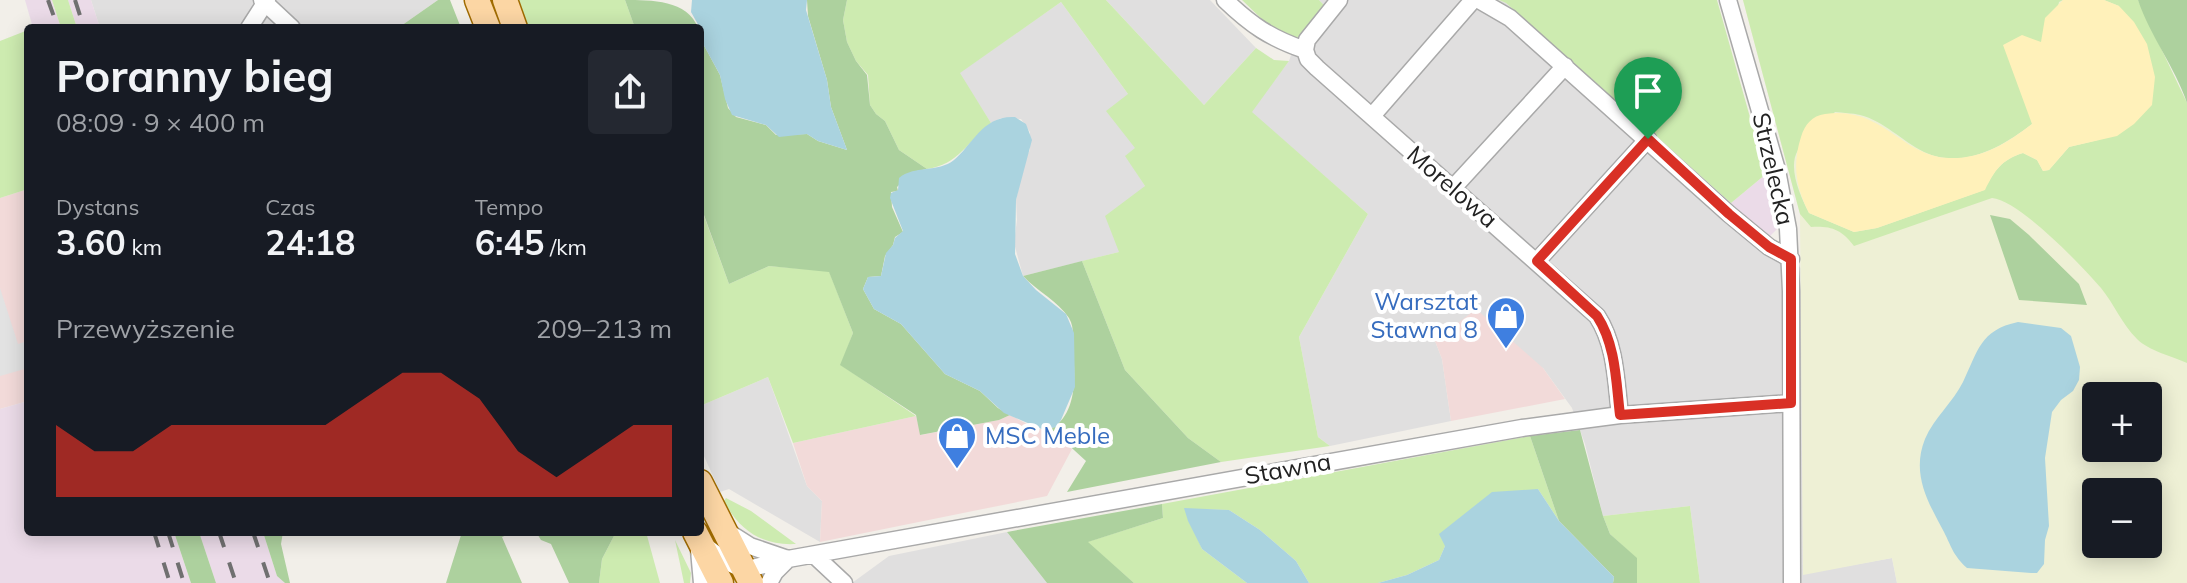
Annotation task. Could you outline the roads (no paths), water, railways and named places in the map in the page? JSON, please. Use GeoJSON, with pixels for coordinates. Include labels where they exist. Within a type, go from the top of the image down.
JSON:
{"type":"FeatureCollection","features":[{"type":"Feature","properties":{"kind":"main road"},"geometry":{"type":"LineString","coordinates":[[477,0],[486,24]]}},
{"type":"Feature","properties":{"kind":"main road"},"geometry":{"type":"LineString","coordinates":[[505,0],[514,24]]}},
{"type":"Feature","properties":{"kind":"main road"},"geometry":{"type":"LineString","coordinates":[[704,490],[744,579]]}},
{"type":"Feature","properties":{"kind":"main road"},"geometry":{"type":"LineString","coordinates":[[697,536],[721,583]]}},
{"type":"Feature","properties":{"kind":"street","name":"Morelowa"},"geometry":{"type":"LineString","coordinates":[[1225,0],[1251,24],[1279,41],[1305,50],[1308,59],[1317,68],[1597,316],[1613,356],[1620,415]]}},
{"type":"Feature","properties":{"kind":"street"},"geometry":{"type":"LineString","coordinates":[[1305,50],[1307,40],[1339,0]]}},
{"type":"Feature","properties":{"kind":"street"},"geometry":{"type":"LineString","coordinates":[[1372,116],[1473,0]]}},
{"type":"Feature","properties":{"kind":"street"},"geometry":{"type":"LineString","coordinates":[[1479,0],[1505,13],[1729,214],[1769,247],[1791,259]]}},
{"type":"Feature","properties":{"kind":"street","name":"Strzelecka"},"geometry":{"type":"LineString","coordinates":[[1728,0],[1780,184],[1791,259],[1792,583]]}},
{"type":"Feature","properties":{"kind":"street"},"geometry":{"type":"LineString","coordinates":[[251,24],[265,1],[288,24]]}},
{"type":"Feature","properties":{"kind":"street"},"geometry":{"type":"LineString","coordinates":[[1453,188],[1565,66]]}},
{"type":"Feature","properties":{"kind":"street"},"geometry":{"type":"LineString","coordinates":[[1537,261],[1648,139]]}},
{"type":"Feature","properties":{"kind":"street","name":"Stawna"},"geometry":{"type":"LineString","coordinates":[[744,579],[788,559],[1522,428],[1620,415],[1791,403]]}},
{"type":"Feature","properties":{"kind":"street","name":"Stawna"},"geometry":{"type":"LineString","coordinates":[[722,528],[750,546],[788,559]]}},
{"type":"Feature","properties":{"kind":"street"},"geometry":{"type":"LineString","coordinates":[[697,536],[744,579]]}},
{"type":"Feature","properties":{"kind":"street"},"geometry":{"type":"LineString","coordinates":[[697,536],[703,583]]}},
{"type":"Feature","properties":{"kind":"street"},"geometry":{"type":"LineString","coordinates":[[814,555],[844,583]]}},
{"type":"Feature","properties":{"kind":"street"},"geometry":{"type":"LineString","coordinates":[[769,583],[788,559]]}},
{"type":"Feature","properties":{"kind":"water"},"geometry":{"type":"Polygon","coordinates":[[[692,0],[807,0],[806,10],[827,80],[831,107],[847,150],[818,141],[807,134],[779,137],[766,125],[732,115],[720,75],[704,46],[704,24],[698,24],[691,12],[692,0]]]}},
{"type":"Feature","properties":{"kind":"water"},"geometry":{"type":"Polygon","coordinates":[[[1015,117],[1026,124],[1032,140],[1016,200],[1015,254],[1023,276],[1066,314],[1074,333],[1075,387],[1056,427],[1044,430],[1004,413],[980,391],[945,374],[901,324],[874,309],[863,289],[868,277],[881,276],[886,253],[903,231],[890,198],[891,193],[898,190],[899,178],[948,164],[987,126],[1004,118],[1015,117]]]}},
{"type":"Feature","properties":{"kind":"water"},"geometry":{"type":"Polygon","coordinates":[[[2018,322],[2061,328],[2071,336],[2080,367],[2079,380],[2073,391],[2052,412],[2045,458],[2049,526],[2044,564],[2037,573],[1967,568],[1953,551],[1932,510],[1923,487],[1920,464],[1925,439],[1959,389],[1982,343],[1995,330],[2018,322]]]}},
{"type":"Feature","properties":{"kind":"water"},"geometry":{"type":"Polygon","coordinates":[[[1538,489],[1559,521],[1614,577],[1613,583],[1378,583],[1407,575],[1439,560],[1445,546],[1439,534],[1492,492],[1538,489]]]}},
{"type":"Feature","properties":{"kind":"water"},"geometry":{"type":"Polygon","coordinates":[[[1184,508],[1229,510],[1260,530],[1296,561],[1309,583],[1247,583],[1202,549],[1184,508]]]}},
{"type":"Feature","properties":{"kind":"railway"},"geometry":{"type":"LineString","coordinates":[[48,0],[57,24]]}},
{"type":"Feature","properties":{"kind":"railway"},"geometry":{"type":"LineString","coordinates":[[75,0],[83,24]]}},
{"type":"Feature","properties":{"kind":"railway"},"geometry":{"type":"LineString","coordinates":[[155,536],[170,583]]}},
{"type":"Feature","properties":{"kind":"railway"},"geometry":{"type":"LineString","coordinates":[[169,536],[184,583]]}},
{"type":"Feature","properties":{"kind":"railway"},"geometry":{"type":"LineString","coordinates":[[220,536],[236,583]]}},
{"type":"Feature","properties":{"kind":"railway"},"geometry":{"type":"LineString","coordinates":[[254,536],[270,583]]}},
{"type":"Feature","properties":{"kind":"place","name":"Warsztat Stawna 8"},"geometry":{"type":"Point","coordinates":[1506,350]}},
{"type":"Feature","properties":{"kind":"place","name":"MSC Meble"},"geometry":{"type":"Point","coordinates":[957,470]}}]}
